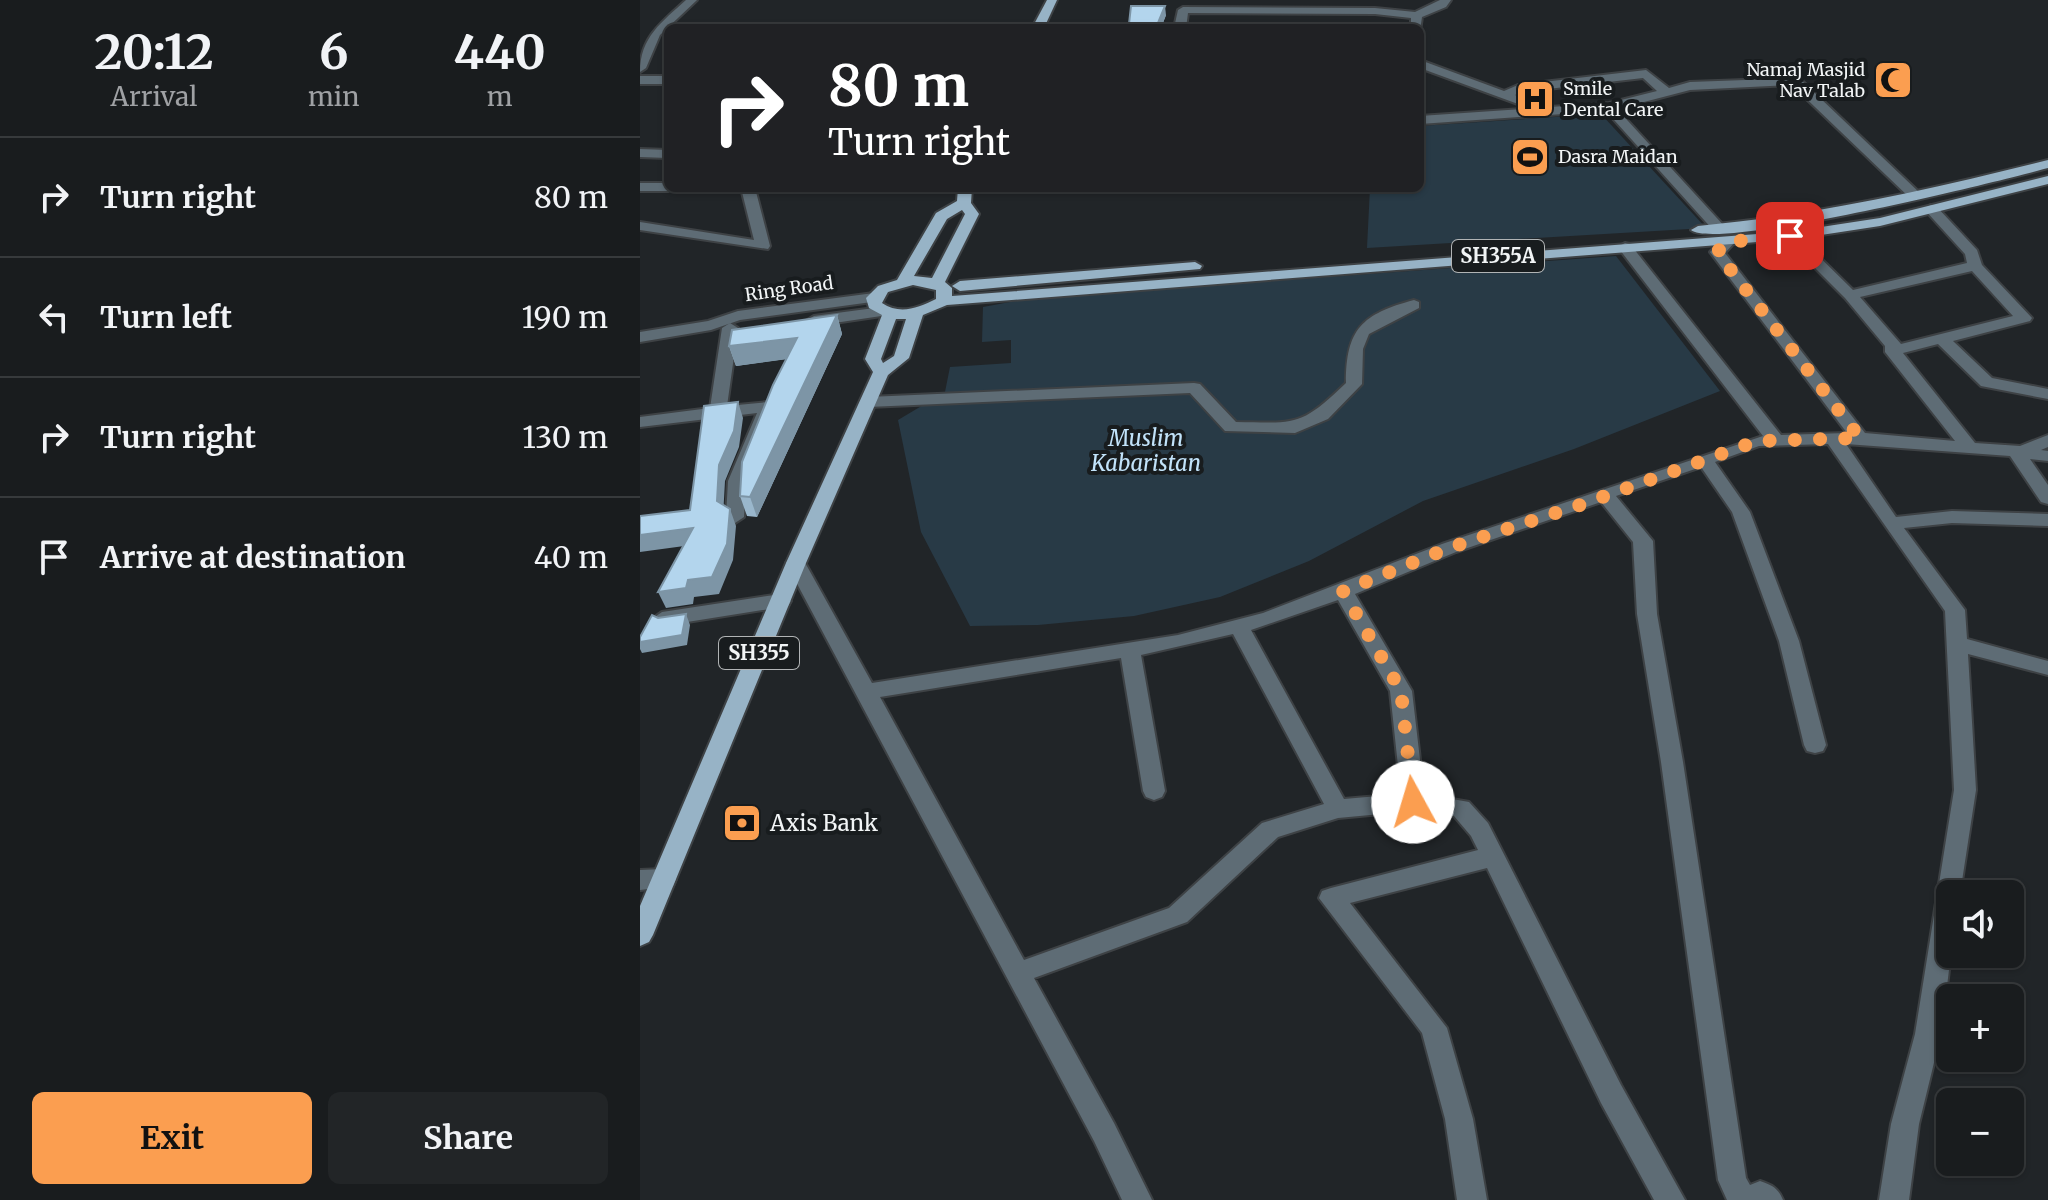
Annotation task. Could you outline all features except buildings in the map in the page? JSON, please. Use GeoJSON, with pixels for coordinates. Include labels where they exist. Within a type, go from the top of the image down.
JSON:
{"type":"FeatureCollection","features":[{"type":"Feature","properties":{"kind":"main road"},"geometry":{"type":"LineString","coordinates":[[1040,24],[1052,0]]}},
{"type":"Feature","properties":{"kind":"main road","name":"SH355A"},"geometry":{"type":"LineString","coordinates":[[1300,265],[1625,247],[1723,235],[2048,164]]}},
{"type":"Feature","properties":{"kind":"main road","name":"SH355A"},"geometry":{"type":"LineString","coordinates":[[942,291],[1723,235],[1790,236],[1880,222],[2048,180]]}},
{"type":"Feature","properties":{"kind":"main road"},"geometry":{"type":"LineString","coordinates":[[1915,195],[1931,209]]}},
{"type":"Feature","properties":{"kind":"main road"},"geometry":{"type":"LineString","coordinates":[[904,281],[941,216],[964,196],[972,214],[942,291],[916,313],[882,308],[883,289],[904,281],[942,291]]}},
{"type":"Feature","properties":{"kind":"main road","name":"SH355"},"geometry":{"type":"LineString","coordinates":[[881,372],[873,359],[882,308]]}},
{"type":"Feature","properties":{"kind":"main road","name":"SH355"},"geometry":{"type":"LineString","coordinates":[[640,935],[652,879],[781,601],[881,372],[901,358],[916,313]]}},
{"type":"Feature","properties":{"kind":"street"},"geometry":{"type":"LineString","coordinates":[[666,24],[692,0]]}},
{"type":"Feature","properties":{"kind":"street"},"geometry":{"type":"LineString","coordinates":[[1381,0],[1397,13]]}},
{"type":"Feature","properties":{"kind":"street"},"geometry":{"type":"LineString","coordinates":[[1185,5],[1252,5],[1416,15],[1442,5],[1446,0]]}},
{"type":"Feature","properties":{"kind":"street"},"geometry":{"type":"LineString","coordinates":[[1416,15],[1417,24]]}},
{"type":"Feature","properties":{"kind":"street"},"geometry":{"type":"LineString","coordinates":[[640,68],[655,34],[664,26]]}},
{"type":"Feature","properties":{"kind":"street"},"geometry":{"type":"LineString","coordinates":[[640,35],[655,34]]}},
{"type":"Feature","properties":{"kind":"street"},"geometry":{"type":"LineString","coordinates":[[1424,65],[1525,102],[1534,113]]}},
{"type":"Feature","properties":{"kind":"street"},"geometry":{"type":"LineString","coordinates":[[1505,95],[1518,89],[1646,74],[1666,92]]}},
{"type":"Feature","properties":{"kind":"street"},"geometry":{"type":"LineString","coordinates":[[640,80],[664,80]]}},
{"type":"Feature","properties":{"kind":"street"},"geometry":{"type":"LineString","coordinates":[[1424,120],[1609,107],[1690,86],[1795,81],[1915,195]]}},
{"type":"Feature","properties":{"kind":"street"},"geometry":{"type":"LineString","coordinates":[[1609,107],[1723,235],[1717,252],[1860,438]]}},
{"type":"Feature","properties":{"kind":"street"},"geometry":{"type":"LineString","coordinates":[[640,153],[664,154]]}},
{"type":"Feature","properties":{"kind":"street"},"geometry":{"type":"LineString","coordinates":[[640,187],[664,187]]}},
{"type":"Feature","properties":{"kind":"street"},"geometry":{"type":"LineString","coordinates":[[640,226],[763,246],[749,192]]}},
{"type":"Feature","properties":{"kind":"street"},"geometry":{"type":"LineString","coordinates":[[1931,209],[1972,253],[1975,266],[2024,318],[1891,349],[1969,447]]}},
{"type":"Feature","properties":{"kind":"street"},"geometry":{"type":"LineString","coordinates":[[1790,236],[1850,295],[1897,350]]}},
{"type":"Feature","properties":{"kind":"street"},"geometry":{"type":"LineString","coordinates":[[1625,247],[1775,439]]}},
{"type":"Feature","properties":{"kind":"street"},"geometry":{"type":"LineString","coordinates":[[1850,295],[1975,266]]}},
{"type":"Feature","properties":{"kind":"street"},"geometry":{"type":"LineString","coordinates":[[868,402],[1194,388],[1231,427],[1295,428],[1322,415],[1354,384],[1353,346],[1365,327],[1414,305]]}},
{"type":"Feature","properties":{"kind":"street","name":"Ring Road"},"geometry":{"type":"LineString","coordinates":[[711,325],[741,330],[882,308]]}},
{"type":"Feature","properties":{"kind":"street","name":"Ring Road"},"geometry":{"type":"LineString","coordinates":[[640,337],[711,325],[738,316],[882,308]]}},
{"type":"Feature","properties":{"kind":"street"},"geometry":{"type":"LineString","coordinates":[[718,412],[730,328]]}},
{"type":"Feature","properties":{"kind":"street"},"geometry":{"type":"LineString","coordinates":[[1942,339],[1987,382],[2048,394]]}},
{"type":"Feature","properties":{"kind":"street"},"geometry":{"type":"LineString","coordinates":[[640,422],[768,407],[737,481],[735,517]]}},
{"type":"Feature","properties":{"kind":"street"},"geometry":{"type":"LineString","coordinates":[[1833,438],[1891,524],[1955,610],[1965,790],[1928,1034],[1905,1124],[1894,1200]]}},
{"type":"Feature","properties":{"kind":"street"},"geometry":{"type":"LineString","coordinates":[[866,692],[1178,642],[1239,626],[1343,591],[1449,548],[1606,496],[1757,441],[1860,438],[2048,456]]}},
{"type":"Feature","properties":{"kind":"street"},"geometry":{"type":"LineString","coordinates":[[2048,440],[2017,453],[2048,498]]}},
{"type":"Feature","properties":{"kind":"street"},"geometry":{"type":"LineString","coordinates":[[1705,460],[1741,512],[1789,641],[1815,745]]}},
{"type":"Feature","properties":{"kind":"street"},"geometry":{"type":"LineString","coordinates":[[1606,496],[1643,541],[1647,614],[1672,762],[1706,1012],[1732,1180],[1742,1200]]}},
{"type":"Feature","properties":{"kind":"street"},"geometry":{"type":"LineString","coordinates":[[1891,524],[1952,517],[2048,520]]}},
{"type":"Feature","properties":{"kind":"street"},"geometry":{"type":"LineString","coordinates":[[796,563],[1104,1132],[1137,1200]]}},
{"type":"Feature","properties":{"kind":"street"},"geometry":{"type":"LineString","coordinates":[[1343,591],[1401,691],[1413,802]]}},
{"type":"Feature","properties":{"kind":"street"},"geometry":{"type":"LineString","coordinates":[[662,619],[781,601]]}},
{"type":"Feature","properties":{"kind":"street"},"geometry":{"type":"LineString","coordinates":[[1239,626],[1338,809]]}},
{"type":"Feature","properties":{"kind":"street"},"geometry":{"type":"LineString","coordinates":[[1957,644],[2048,668]]}},
{"type":"Feature","properties":{"kind":"street"},"geometry":{"type":"LineString","coordinates":[[1130,650],[1154,791]]}},
{"type":"Feature","properties":{"kind":"street"},"geometry":{"type":"LineString","coordinates":[[1018,973],[1178,915],[1270,830],[1338,809],[1413,802],[1461,808],[1480,830],[1494,856],[1611,1094],[1670,1200]]}},
{"type":"Feature","properties":{"kind":"street"},"geometry":{"type":"LineString","coordinates":[[1472,1200],[1459,1119],[1434,1028],[1331,898],[1494,856]]}},
{"type":"Feature","properties":{"kind":"street"},"geometry":{"type":"LineString","coordinates":[[1755,1200],[1760,1195],[1768,1200]]}},
{"type":"Feature","properties":{"kind":"green space","name":"Dasra Maidan"},"geometry":{"type":"Polygon","coordinates":[[[1601,114],[1706,228],[1367,248],[1370,192],[1424,192],[1424,126],[1601,114]]]}},
{"type":"Feature","properties":{"kind":"green space","name":"Muslim Kabaristan"},"geometry":{"type":"Polygon","coordinates":[[[1616,256],[1720,391],[1574,449],[1423,501],[1309,561],[1220,597],[1134,616],[1038,625],[970,626],[921,532],[898,420],[945,392],[950,367],[1011,363],[1011,340],[982,342],[983,307],[1026,299],[1616,256]]]}},
{"type":"Feature","properties":{"kind":"place","name":"Namaj Masjid Nav Talab"},"geometry":{"type":"Point","coordinates":[1893,80]}},
{"type":"Feature","properties":{"kind":"place","name":"Smile Dental Care"},"geometry":{"type":"Point","coordinates":[1535,99]}},
{"type":"Feature","properties":{"kind":"place","name":"Dasra Maidan"},"geometry":{"type":"Point","coordinates":[1530,157]}},
{"type":"Feature","properties":{"kind":"place","name":"Axis Bank"},"geometry":{"type":"Point","coordinates":[742,823]}},
{"type":"Feature","properties":{"kind":"route"},"geometry":{"type":"LineString","coordinates":[[1413,802],[1401,691],[1343,591],[1449,548],[1586,503],[1757,441],[1860,438],[1717,252],[1728,242],[1790,236]]}}]}
